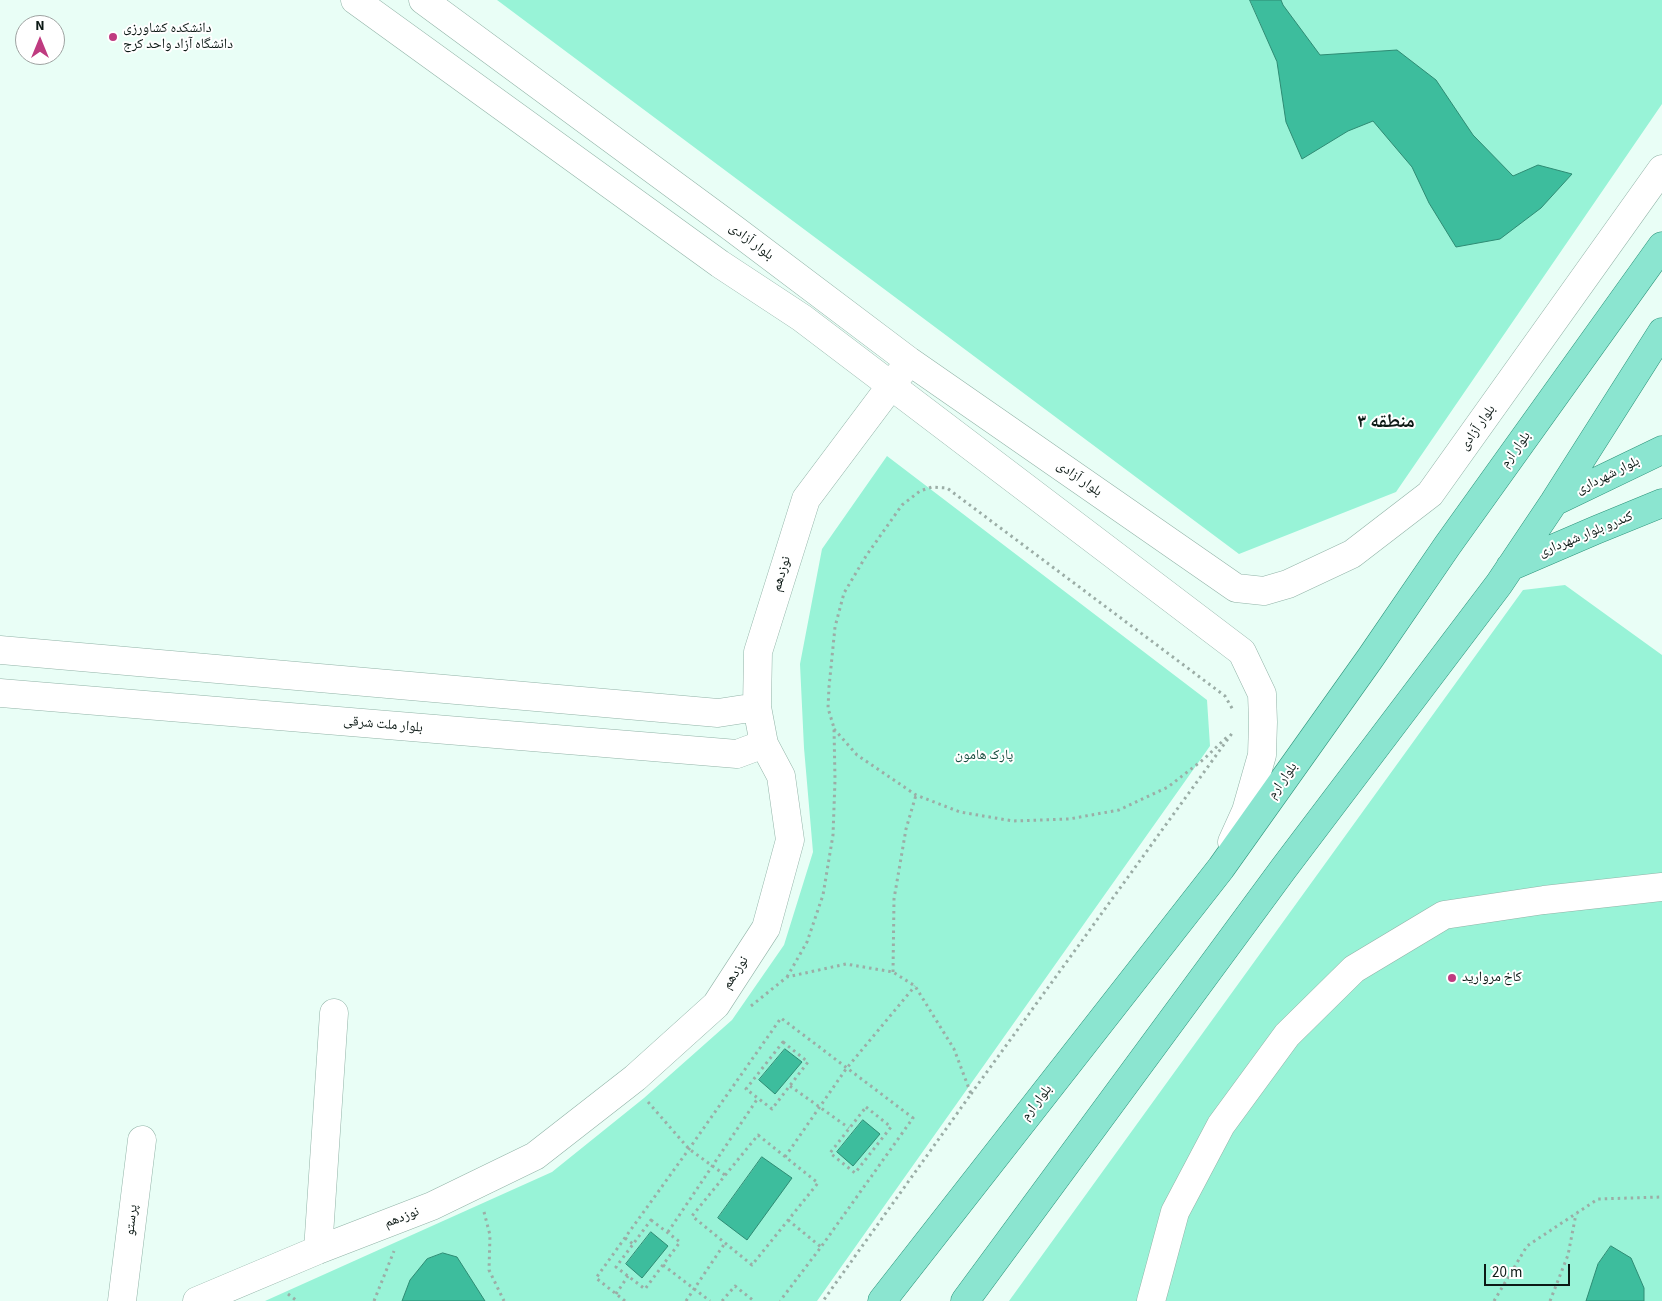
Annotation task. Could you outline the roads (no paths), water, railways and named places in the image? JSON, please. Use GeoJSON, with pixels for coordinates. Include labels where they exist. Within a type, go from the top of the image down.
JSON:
{"type":"FeatureCollection","features":[{"type":"Feature","properties":{"kind":"main road","name":"بلوار ارم"},"geometry":{"type":"LineString","coordinates":[[882,1301],[1221,868],[1371,657],[1447,546],[1662,246]]}},
{"type":"Feature","properties":{"kind":"main road"},"geometry":{"type":"LineString","coordinates":[[965,1301],[1284,868],[1510,567],[1554,502],[1662,332]]}},
{"type":"Feature","properties":{"kind":"main road","name":"بلوار شهرداری"},"geometry":{"type":"LineString","coordinates":[[1554,502],[1662,450]]}},
{"type":"Feature","properties":{"kind":"main road","name":"کندرو بلوار شهرداری"},"geometry":{"type":"LineString","coordinates":[[1510,567],[1662,503]]}},
{"type":"Feature","properties":{"kind":"street"},"geometry":{"type":"LineString","coordinates":[[355,0],[720,264],[802,318],[1242,652],[1262,694],[1264,722],[1262,755],[1246,811],[1221,868]]}},
{"type":"Feature","properties":{"kind":"street","name":"بلوار آزادی"},"geometry":{"type":"LineString","coordinates":[[423,0],[734,229],[909,361],[1236,588],[1264,591],[1288,584],[1352,554],[1430,494],[1662,169]]}},
{"type":"Feature","properties":{"kind":"street","name":"نوزدهم"},"geometry":{"type":"LineString","coordinates":[[197,1301],[318,1250],[432,1206],[535,1156],[635,1078],[716,1005],[766,928],[790,840],[781,776],[764,744],[757,707],[758,652],[806,498],[909,361]]}},
{"type":"Feature","properties":{"kind":"street"},"geometry":{"type":"LineString","coordinates":[[0,650],[718,713],[757,707]]}},
{"type":"Feature","properties":{"kind":"street","name":"بلوار ملت شرقی"},"geometry":{"type":"LineString","coordinates":[[0,693],[737,754],[764,744]]}},
{"type":"Feature","properties":{"kind":"street"},"geometry":{"type":"LineString","coordinates":[[1151,1301],[1175,1212],[1221,1125],[1287,1035],[1354,969],[1444,915],[1544,900],[1662,887]]}},
{"type":"Feature","properties":{"kind":"street"},"geometry":{"type":"LineString","coordinates":[[318,1250],[334,1013]]}},
{"type":"Feature","properties":{"kind":"street","name":"پرستو"},"geometry":{"type":"LineString","coordinates":[[122,1301],[142,1140]]}},
{"type":"Feature","properties":{"kind":"place","name":"دانشکده کشاورزی دانشگاه آزاد واحد کرج"},"geometry":{"type":"Point","coordinates":[113,37]}},
{"type":"Feature","properties":{"kind":"place","name":"کاخ مروارید"},"geometry":{"type":"Point","coordinates":[1452,978]}},
{"type":"Feature","properties":{"kind":"district","name":"منطقه ۳"},"geometry":{"type":"Point","coordinates":[1386,423]}},
{"type":"Feature","properties":{"kind":"park label","name":"پارک هامون"},"geometry":{"type":"Point","coordinates":[984,756]}}]}
